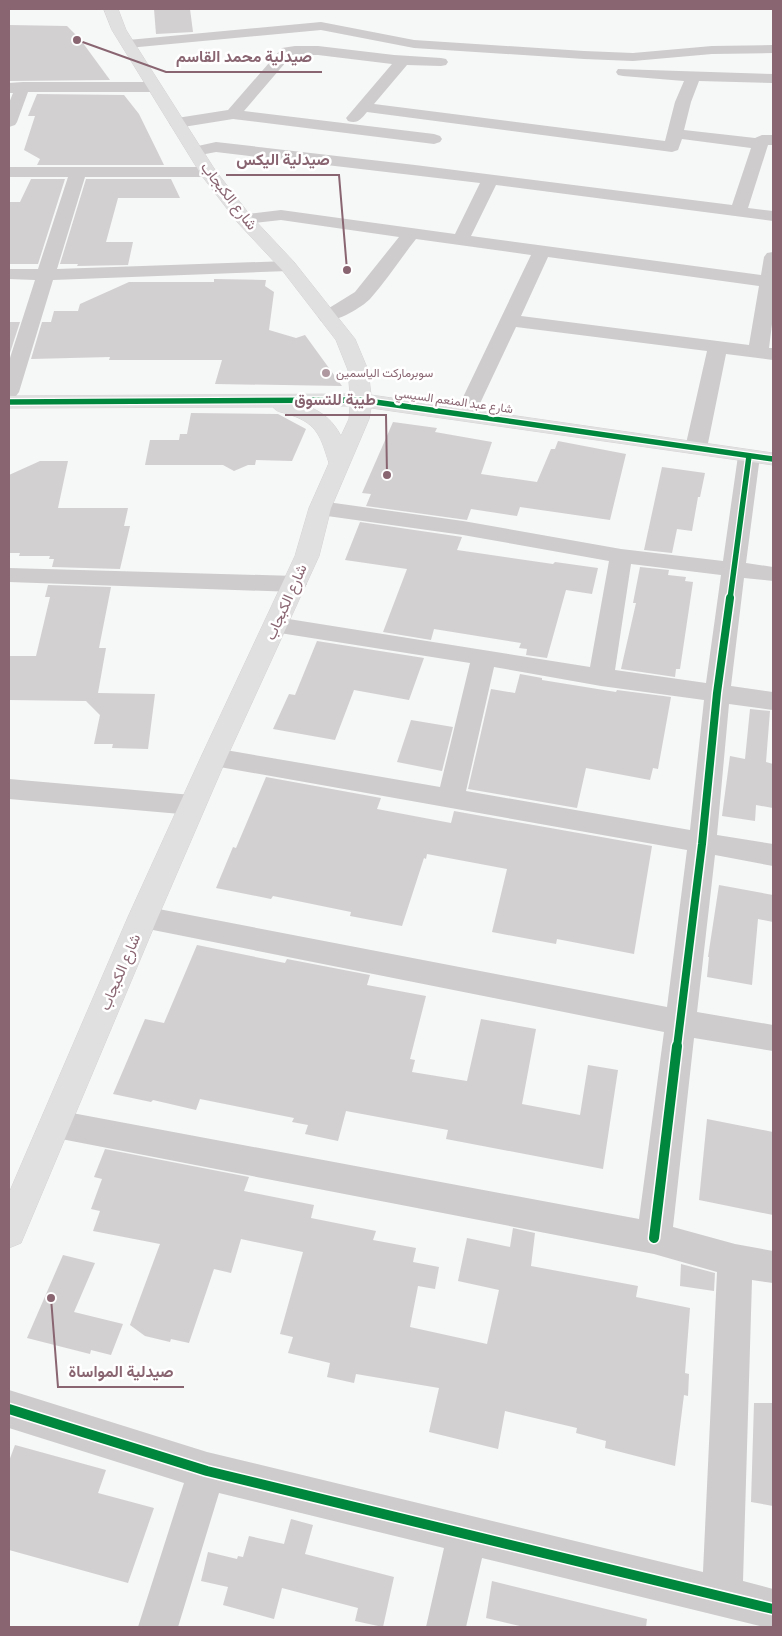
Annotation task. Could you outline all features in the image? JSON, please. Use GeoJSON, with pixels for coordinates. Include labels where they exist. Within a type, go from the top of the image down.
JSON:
{"type":"FeatureCollection","features":[{"type":"Feature","properties":{"kind":"main road","name":"شارع الكبجاب"},"geometry":{"type":"LineString","coordinates":[[9,1232],[192,805],[307,556],[320,508],[359,419],[361,400],[358,370],[346,339],[288,266],[244,219],[208,172],[153,87],[120,30],[111,9]]}},
{"type":"Feature","properties":{"kind":"main road"},"geometry":{"type":"LineString","coordinates":[[263,400],[304,411],[322,421],[329,433],[340,463]]}},
{"type":"Feature","properties":{"kind":"main road","name":"شارع عبد المنعم السيسي"},"geometry":{"type":"LineString","coordinates":[[9,402],[361,400],[761,458]]}},
{"type":"Feature","properties":{"kind":"street"},"geometry":{"type":"LineString","coordinates":[[128,44],[320,20],[414,44],[584,55],[633,57],[702,50],[773,49]]}},
{"type":"Feature","properties":{"kind":"street"},"geometry":{"type":"LineString","coordinates":[[233,114],[287,51],[297,49],[402,62],[518,59],[578,69]]}},
{"type":"Feature","properties":{"kind":"street"},"geometry":{"type":"LineString","coordinates":[[345,128],[402,62]]}},
{"type":"Feature","properties":{"kind":"street"},"geometry":{"type":"LineString","coordinates":[[610,72],[632,71],[694,76],[773,78]]}},
{"type":"Feature","properties":{"kind":"street"},"geometry":{"type":"LineString","coordinates":[[364,107],[669,147],[674,146],[683,102],[694,76]]}},
{"type":"Feature","properties":{"kind":"street"},"geometry":{"type":"LineString","coordinates":[[9,122],[16,88],[153,87]]}},
{"type":"Feature","properties":{"kind":"street"},"geometry":{"type":"LineString","coordinates":[[177,123],[233,114],[434,139]]}},
{"type":"Feature","properties":{"kind":"street"},"geometry":{"type":"LineString","coordinates":[[415,170],[447,118]]}},
{"type":"Feature","properties":{"kind":"street"},"geometry":{"type":"LineString","coordinates":[[677,134],[767,142],[738,212]]}},
{"type":"Feature","properties":{"kind":"street"},"geometry":{"type":"LineString","coordinates":[[195,151],[216,147],[415,170],[773,216]]}},
{"type":"Feature","properties":{"kind":"street"},"geometry":{"type":"LineString","coordinates":[[9,172],[208,172]]}},
{"type":"Feature","properties":{"kind":"street"},"geometry":{"type":"LineString","coordinates":[[9,392],[44,275],[78,172]]}},
{"type":"Feature","properties":{"kind":"street"},"geometry":{"type":"LineString","coordinates":[[460,240],[490,181]]}},
{"type":"Feature","properties":{"kind":"street"},"geometry":{"type":"LineString","coordinates":[[244,219],[281,215],[768,282]]}},
{"type":"Feature","properties":{"kind":"street"},"geometry":{"type":"LineString","coordinates":[[328,317],[362,296],[410,234]]}},
{"type":"Feature","properties":{"kind":"street"},"geometry":{"type":"LineString","coordinates":[[465,414],[542,251]]}},
{"type":"Feature","properties":{"kind":"street"},"geometry":{"type":"LineString","coordinates":[[509,320],[765,353],[768,282],[773,257]]}},
{"type":"Feature","properties":{"kind":"street"},"geometry":{"type":"LineString","coordinates":[[9,274],[44,275],[288,266]]}},
{"type":"Feature","properties":{"kind":"street"},"geometry":{"type":"LineString","coordinates":[[696,448],[718,347]]}},
{"type":"Feature","properties":{"kind":"street"},"geometry":{"type":"LineString","coordinates":[[654,1238],[702,844],[717,693],[735,570],[761,458]]}},
{"type":"Feature","properties":{"kind":"street"},"geometry":{"type":"LineString","coordinates":[[320,508],[463,528],[621,556],[773,574]]}},
{"type":"Feature","properties":{"kind":"street"},"geometry":{"type":"LineString","coordinates":[[601,677],[621,556]]}},
{"type":"Feature","properties":{"kind":"street"},"geometry":{"type":"LineString","coordinates":[[9,575],[295,584]]}},
{"type":"Feature","properties":{"kind":"street"},"geometry":{"type":"LineString","coordinates":[[276,625],[601,677],[773,701]]}},
{"type":"Feature","properties":{"kind":"street"},"geometry":{"type":"LineString","coordinates":[[451,797],[484,657]]}},
{"type":"Feature","properties":{"kind":"street"},"geometry":{"type":"LineString","coordinates":[[214,757],[451,797],[702,844],[773,855]]}},
{"type":"Feature","properties":{"kind":"street"},"geometry":{"type":"LineString","coordinates":[[9,789],[192,805]]}},
{"type":"Feature","properties":{"kind":"street"},"geometry":{"type":"LineString","coordinates":[[143,917],[679,1022],[773,1038]]}},
{"type":"Feature","properties":{"kind":"street"},"geometry":{"type":"LineString","coordinates":[[56,1124],[654,1238],[735,1260],[773,1267]]}},
{"type":"Feature","properties":{"kind":"street"},"geometry":{"type":"LineString","coordinates":[[722,1595],[735,1260]]}},
{"type":"Feature","properties":{"kind":"street"},"geometry":{"type":"LineString","coordinates":[[9,1409],[208,1472],[722,1595],[773,1609]]}},
{"type":"Feature","properties":{"kind":"street"},"geometry":{"type":"LineString","coordinates":[[158,1627],[208,1472]]}},
{"type":"Feature","properties":{"kind":"street"},"geometry":{"type":"LineString","coordinates":[[446,1627],[468,1534]]}},
{"type":"Feature","properties":{"kind":"building"},"geometry":{"type":"Polygon","coordinates":[[[154,9],[190,9],[193,32],[156,34],[154,9]]]}},
{"type":"Feature","properties":{"kind":"building"},"geometry":{"type":"Polygon","coordinates":[[[9,25],[67,26],[80,39],[110,80],[9,81],[9,25]]]}},
{"type":"Feature","properties":{"kind":"building"},"geometry":{"type":"Polygon","coordinates":[[[37,94],[124,95],[139,114],[164,165],[37,165],[40,159],[24,150],[35,116],[28,116],[37,94]]]}},
{"type":"Feature","properties":{"kind":"building"},"geometry":{"type":"Polygon","coordinates":[[[31,179],[65,179],[38,264],[9,264],[9,202],[20,202],[31,179]]]}},
{"type":"Feature","properties":{"kind":"building"},"geometry":{"type":"Polygon","coordinates":[[[86,179],[171,179],[180,198],[118,198],[106,242],[133,242],[128,265],[77,266],[78,264],[60,264],[86,179]]]}},
{"type":"Feature","properties":{"kind":"building"},"geometry":{"type":"Polygon","coordinates":[[[214,279],[266,280],[265,286],[274,292],[269,330],[296,338],[305,335],[342,386],[215,384],[222,360],[109,360],[110,357],[31,359],[42,322],[51,322],[54,311],[78,311],[80,304],[129,282],[214,282],[214,279]]]}},
{"type":"Feature","properties":{"kind":"building"},"geometry":{"type":"Polygon","coordinates":[[[9,322],[20,322],[9,356],[9,322]]]}},
{"type":"Feature","properties":{"kind":"building"},"geometry":{"type":"Polygon","coordinates":[[[191,413],[278,414],[306,429],[292,461],[256,460],[255,465],[248,465],[234,471],[223,465],[145,465],[150,440],[179,440],[180,434],[187,434],[191,413]]]}},
{"type":"Feature","properties":{"kind":"building"},"geometry":{"type":"Polygon","coordinates":[[[393,422],[437,428],[435,432],[492,442],[481,474],[537,482],[551,449],[555,449],[558,441],[626,454],[610,520],[520,507],[517,516],[471,509],[467,520],[366,506],[371,494],[362,493],[393,422]]]}},
{"type":"Feature","properties":{"kind":"building"},"geometry":{"type":"Polygon","coordinates":[[[40,461],[68,461],[58,508],[128,508],[124,526],[130,526],[120,569],[52,567],[54,559],[49,559],[50,556],[19,556],[20,553],[9,553],[9,475],[40,461]]]}},
{"type":"Feature","properties":{"kind":"building"},"geometry":{"type":"Polygon","coordinates":[[[662,467],[705,473],[700,497],[698,497],[692,531],[677,529],[672,553],[644,550],[662,467]]]}},
{"type":"Feature","properties":{"kind":"building"},"geometry":{"type":"Polygon","coordinates":[[[360,522],[462,537],[457,550],[553,564],[555,562],[598,568],[592,594],[566,590],[547,658],[526,655],[527,649],[519,648],[521,643],[434,629],[431,640],[383,632],[407,569],[345,560],[360,522]]]}},
{"type":"Feature","properties":{"kind":"building"},"geometry":{"type":"Polygon","coordinates":[[[640,567],[669,570],[668,575],[686,577],[685,581],[693,582],[680,669],[676,669],[675,677],[621,669],[636,603],[633,603],[640,567]]]}},
{"type":"Feature","properties":{"kind":"building"},"geometry":{"type":"Polygon","coordinates":[[[48,585],[111,587],[99,648],[106,648],[98,693],[155,694],[148,749],[112,748],[113,744],[94,744],[100,715],[86,701],[9,700],[9,656],[36,656],[50,597],[45,597],[48,585]]]}},
{"type":"Feature","properties":{"kind":"building"},"geometry":{"type":"Polygon","coordinates":[[[317,641],[424,658],[409,700],[354,690],[335,740],[273,729],[289,694],[295,695],[317,641]]]}},
{"type":"Feature","properties":{"kind":"building"},"geometry":{"type":"Polygon","coordinates":[[[520,674],[542,678],[542,680],[616,692],[617,690],[671,697],[658,769],[653,768],[650,780],[586,768],[577,808],[468,789],[491,689],[515,693],[520,674]]]}},
{"type":"Feature","properties":{"kind":"building"},"geometry":{"type":"Polygon","coordinates":[[[750,709],[770,711],[766,762],[773,764],[773,808],[756,805],[755,821],[722,816],[730,756],[745,759],[750,709]]]}},
{"type":"Feature","properties":{"kind":"building"},"geometry":{"type":"Polygon","coordinates":[[[411,720],[453,727],[442,771],[397,762],[411,720]]]}},
{"type":"Feature","properties":{"kind":"building"},"geometry":{"type":"Polygon","coordinates":[[[266,777],[381,798],[377,809],[451,823],[454,811],[652,846],[634,954],[557,939],[556,944],[492,932],[507,869],[427,854],[426,859],[424,858],[402,926],[350,916],[351,912],[273,896],[271,899],[216,888],[233,847],[236,848],[266,777]]]}},
{"type":"Feature","properties":{"kind":"building"},"geometry":{"type":"Polygon","coordinates":[[[719,885],[773,895],[773,922],[758,919],[752,985],[707,977],[708,957],[719,885]]]}},
{"type":"Feature","properties":{"kind":"building"},"geometry":{"type":"Polygon","coordinates":[[[197,945],[285,963],[287,959],[370,975],[367,985],[426,996],[410,1059],[415,1060],[412,1072],[467,1081],[481,1019],[536,1029],[522,1104],[580,1115],[588,1065],[618,1070],[603,1169],[446,1139],[448,1130],[346,1111],[338,1141],[305,1134],[308,1125],[292,1122],[294,1118],[200,1099],[196,1110],[153,1100],[151,1102],[113,1094],[145,1019],[164,1023],[197,945]]]}},
{"type":"Feature","properties":{"kind":"building"},"geometry":{"type":"Polygon","coordinates":[[[707,1119],[773,1132],[773,1215],[699,1200],[707,1119]]]}},
{"type":"Feature","properties":{"kind":"building"},"geometry":{"type":"Polygon","coordinates":[[[105,1149],[249,1177],[244,1191],[314,1205],[311,1218],[376,1231],[373,1240],[416,1248],[413,1262],[439,1267],[435,1289],[418,1286],[410,1327],[487,1344],[499,1290],[458,1281],[467,1238],[510,1247],[513,1228],[535,1233],[531,1266],[638,1286],[636,1297],[690,1308],[685,1373],[689,1374],[688,1396],[684,1395],[675,1466],[605,1448],[606,1441],[576,1433],[577,1428],[505,1411],[498,1449],[429,1432],[439,1388],[356,1374],[354,1383],[327,1377],[330,1363],[288,1353],[293,1337],[280,1334],[303,1252],[241,1239],[231,1273],[214,1269],[189,1343],[171,1339],[170,1342],[145,1336],[130,1325],[160,1244],[93,1231],[100,1211],[91,1209],[102,1179],[94,1177],[105,1149]]]}},
{"type":"Feature","properties":{"kind":"building"},"geometry":{"type":"Polygon","coordinates":[[[63,1255],[95,1263],[74,1312],[123,1324],[111,1355],[91,1350],[90,1354],[27,1338],[63,1255]]]}},
{"type":"Feature","properties":{"kind":"building"},"geometry":{"type":"Polygon","coordinates":[[[681,1264],[715,1273],[714,1291],[680,1286],[681,1264]]]}},
{"type":"Feature","properties":{"kind":"building"},"geometry":{"type":"Polygon","coordinates":[[[754,1403],[773,1403],[773,1506],[751,1502],[754,1403]]]}},
{"type":"Feature","properties":{"kind":"building"},"geometry":{"type":"Polygon","coordinates":[[[15,1445],[106,1470],[98,1493],[154,1508],[128,1583],[9,1550],[9,1461],[15,1445]]]}},
{"type":"Feature","properties":{"kind":"building"},"geometry":{"type":"Polygon","coordinates":[[[291,1519],[313,1525],[305,1554],[394,1577],[383,1627],[355,1621],[358,1608],[282,1588],[274,1619],[223,1605],[228,1587],[201,1581],[208,1552],[237,1559],[238,1556],[243,1557],[249,1536],[284,1544],[291,1519]]]}},
{"type":"Feature","properties":{"kind":"building"},"geometry":{"type":"Polygon","coordinates":[[[492,1581],[647,1619],[646,1627],[524,1627],[486,1618],[492,1581]]]}},
{"type":"Feature","properties":{"kind":"cycle path"},"geometry":{"type":"LineString","coordinates":[[9,402],[361,400],[773,459]]}},
{"type":"Feature","properties":{"kind":"cycle path"},"geometry":{"type":"LineString","coordinates":[[654,1238],[702,844],[717,693],[749,456]]}},
{"type":"Feature","properties":{"kind":"cycle path"},"geometry":{"type":"LineString","coordinates":[[9,1409],[207,1471],[773,1609]]}},
{"type":"Feature","properties":{"kind":"place","name":"صيدلية محمد القاسم"},"geometry":{"type":"Point","coordinates":[77,40]}},
{"type":"Feature","properties":{"kind":"place","name":"صيدلية اليكس"},"geometry":{"type":"Point","coordinates":[347,270]}},
{"type":"Feature","properties":{"kind":"place","name":"سوبرماركت الياسمين"},"geometry":{"type":"Point","coordinates":[326,373]}},
{"type":"Feature","properties":{"kind":"place","name":"طيبة للتسوق"},"geometry":{"type":"Point","coordinates":[387,475]}},
{"type":"Feature","properties":{"kind":"place","name":"صيدلية المواساة"},"geometry":{"type":"Point","coordinates":[51,1298]}}]}
